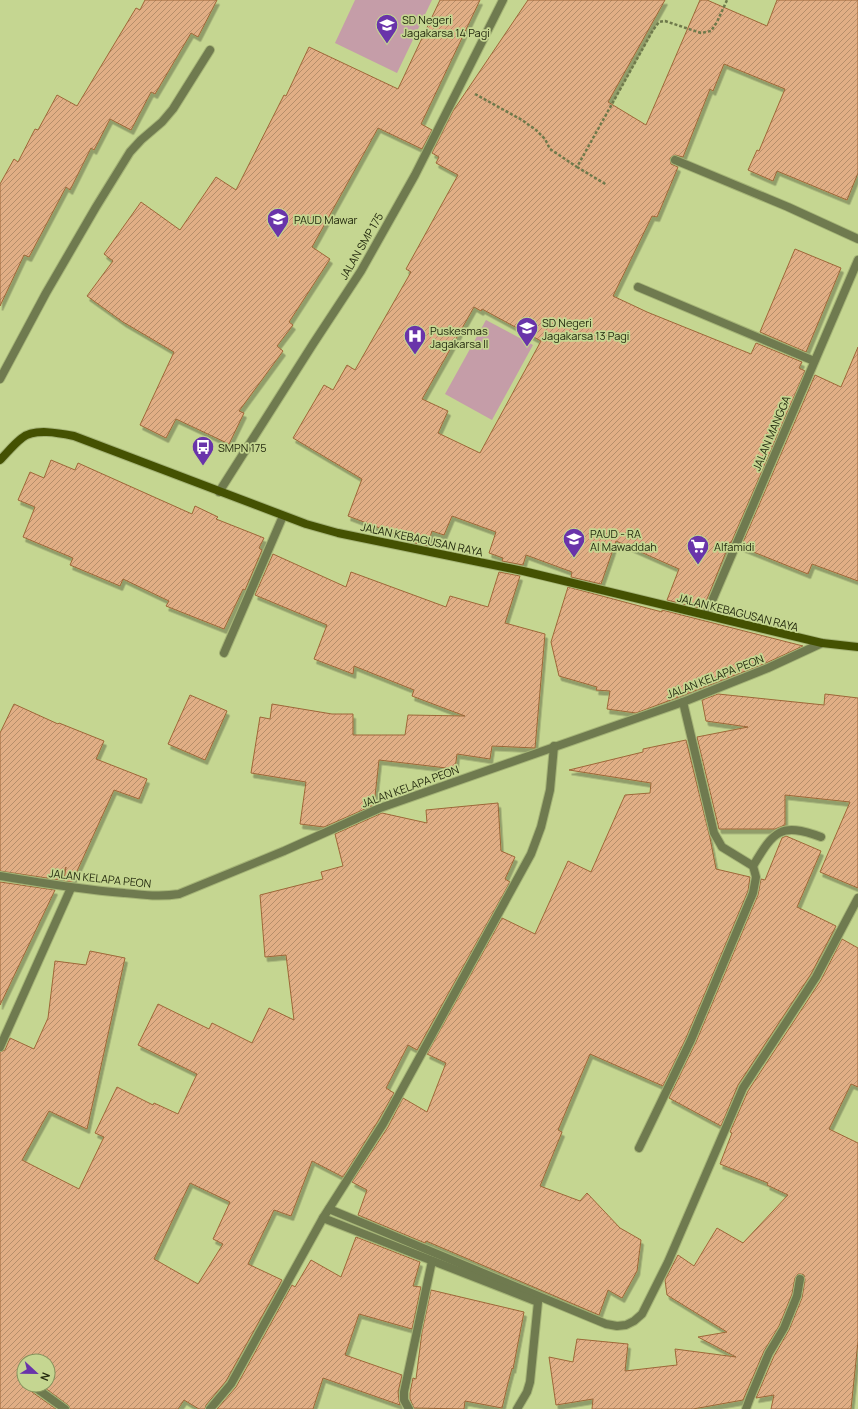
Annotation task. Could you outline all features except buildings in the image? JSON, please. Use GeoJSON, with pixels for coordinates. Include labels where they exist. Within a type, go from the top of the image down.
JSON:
{"type":"FeatureCollection","features":[{"type":"Feature","properties":{"kind":"main road","name":"JALAN KEBAGUSAN RAYA"},"geometry":{"type":"LineString","coordinates":[[0,460],[22,437],[37,432],[54,432],[74,436],[284,516],[338,533],[523,571],[822,644],[858,647]]}},
{"type":"Feature","properties":{"kind":"street","name":"JALAN SMP 175"},"geometry":{"type":"LineString","coordinates":[[219,492],[361,271],[415,175],[503,0]]}},
{"type":"Feature","properties":{"kind":"street"},"geometry":{"type":"LineString","coordinates":[[0,379],[54,280],[130,152],[141,140],[162,122],[173,109],[210,50]]}},
{"type":"Feature","properties":{"kind":"street"},"geometry":{"type":"LineString","coordinates":[[675,160],[788,206],[858,239]]}},
{"type":"Feature","properties":{"kind":"street","name":"JALAN MANGGA"},"geometry":{"type":"LineString","coordinates":[[706,616],[858,260]]}},
{"type":"Feature","properties":{"kind":"street"},"geometry":{"type":"LineString","coordinates":[[638,287],[814,362]]}},
{"type":"Feature","properties":{"kind":"street"},"geometry":{"type":"LineString","coordinates":[[224,653],[284,516]]}},
{"type":"Feature","properties":{"kind":"street","name":"JALAN KELAPA PEON"},"geometry":{"type":"LineString","coordinates":[[0,876],[71,888],[165,896],[179,894],[284,851],[380,808],[683,702],[768,668],[822,644]]}},
{"type":"Feature","properties":{"kind":"street"},"geometry":{"type":"LineString","coordinates":[[639,1148],[691,1040],[754,893],[756,877],[752,866],[722,847],[714,833],[683,702]]}},
{"type":"Feature","properties":{"kind":"street"},"geometry":{"type":"LineString","coordinates":[[210,1409],[231,1384],[323,1218],[383,1124],[531,854],[541,827],[550,790],[554,746]]}},
{"type":"Feature","properties":{"kind":"street"},"geometry":{"type":"LineString","coordinates":[[752,866],[765,845],[776,834],[788,829],[804,831],[821,837]]}},
{"type":"Feature","properties":{"kind":"street"},"geometry":{"type":"LineString","coordinates":[[0,1047],[71,888]]}},
{"type":"Feature","properties":{"kind":"street"},"geometry":{"type":"LineString","coordinates":[[329,1209],[606,1324],[617,1326],[626,1325],[634,1321],[642,1314],[668,1262],[743,1088],[816,977],[858,898]]}},
{"type":"Feature","properties":{"kind":"street"},"geometry":{"type":"LineString","coordinates":[[323,1218],[538,1302],[530,1382],[527,1392],[516,1409]]}},
{"type":"Feature","properties":{"kind":"street"},"geometry":{"type":"LineString","coordinates":[[408,1409],[404,1400],[404,1392],[432,1261]]}},
{"type":"Feature","properties":{"kind":"street"},"geometry":{"type":"LineString","coordinates":[[746,1409],[769,1353],[784,1328],[797,1296],[800,1279]]}},
{"type":"Feature","properties":{"kind":"street"},"geometry":{"type":"LineString","coordinates":[[43,1393],[65,1409]]}},
{"type":"Feature","properties":{"kind":"path"},"geometry":{"type":"LineString","coordinates":[[577,166],[653,30],[659,22],[665,21],[701,32],[710,31],[717,22],[726,0]]}},
{"type":"Feature","properties":{"kind":"path"},"geometry":{"type":"LineString","coordinates":[[460,86],[522,120],[536,130],[550,149],[607,185]]}},
{"type":"Feature","properties":{"kind":"shaded area"},"geometry":{"type":"Polygon","coordinates":[[[355,0],[432,0],[397,73],[335,43],[355,0]]]}},
{"type":"Feature","properties":{"kind":"shaded area"},"geometry":{"type":"Polygon","coordinates":[[[486,320],[533,345],[492,420],[445,394],[486,320]]]}},
{"type":"Feature","properties":{"kind":"place","name":"SD Negeri Jagakarsa 14 Pagi"},"geometry":{"type":"Point","coordinates":[387,44]}},
{"type":"Feature","properties":{"kind":"place","name":"PAUD Mawar"},"geometry":{"type":"Point","coordinates":[278,238]}},
{"type":"Feature","properties":{"kind":"place","name":"SD Negeri Jagakarsa 13 Pagi"},"geometry":{"type":"Point","coordinates":[527,348]}},
{"type":"Feature","properties":{"kind":"place","name":"Puskesmas Jagakarsa II"},"geometry":{"type":"Point","coordinates":[415,356]}},
{"type":"Feature","properties":{"kind":"place","name":"SMPN 175"},"geometry":{"type":"Point","coordinates":[203,466]}},
{"type":"Feature","properties":{"kind":"place","name":"PAUD - RA Al Mawaddah"},"geometry":{"type":"Point","coordinates":[574,558]}},
{"type":"Feature","properties":{"kind":"place","name":"Alfamidi"},"geometry":{"type":"Point","coordinates":[698,566]}}]}
